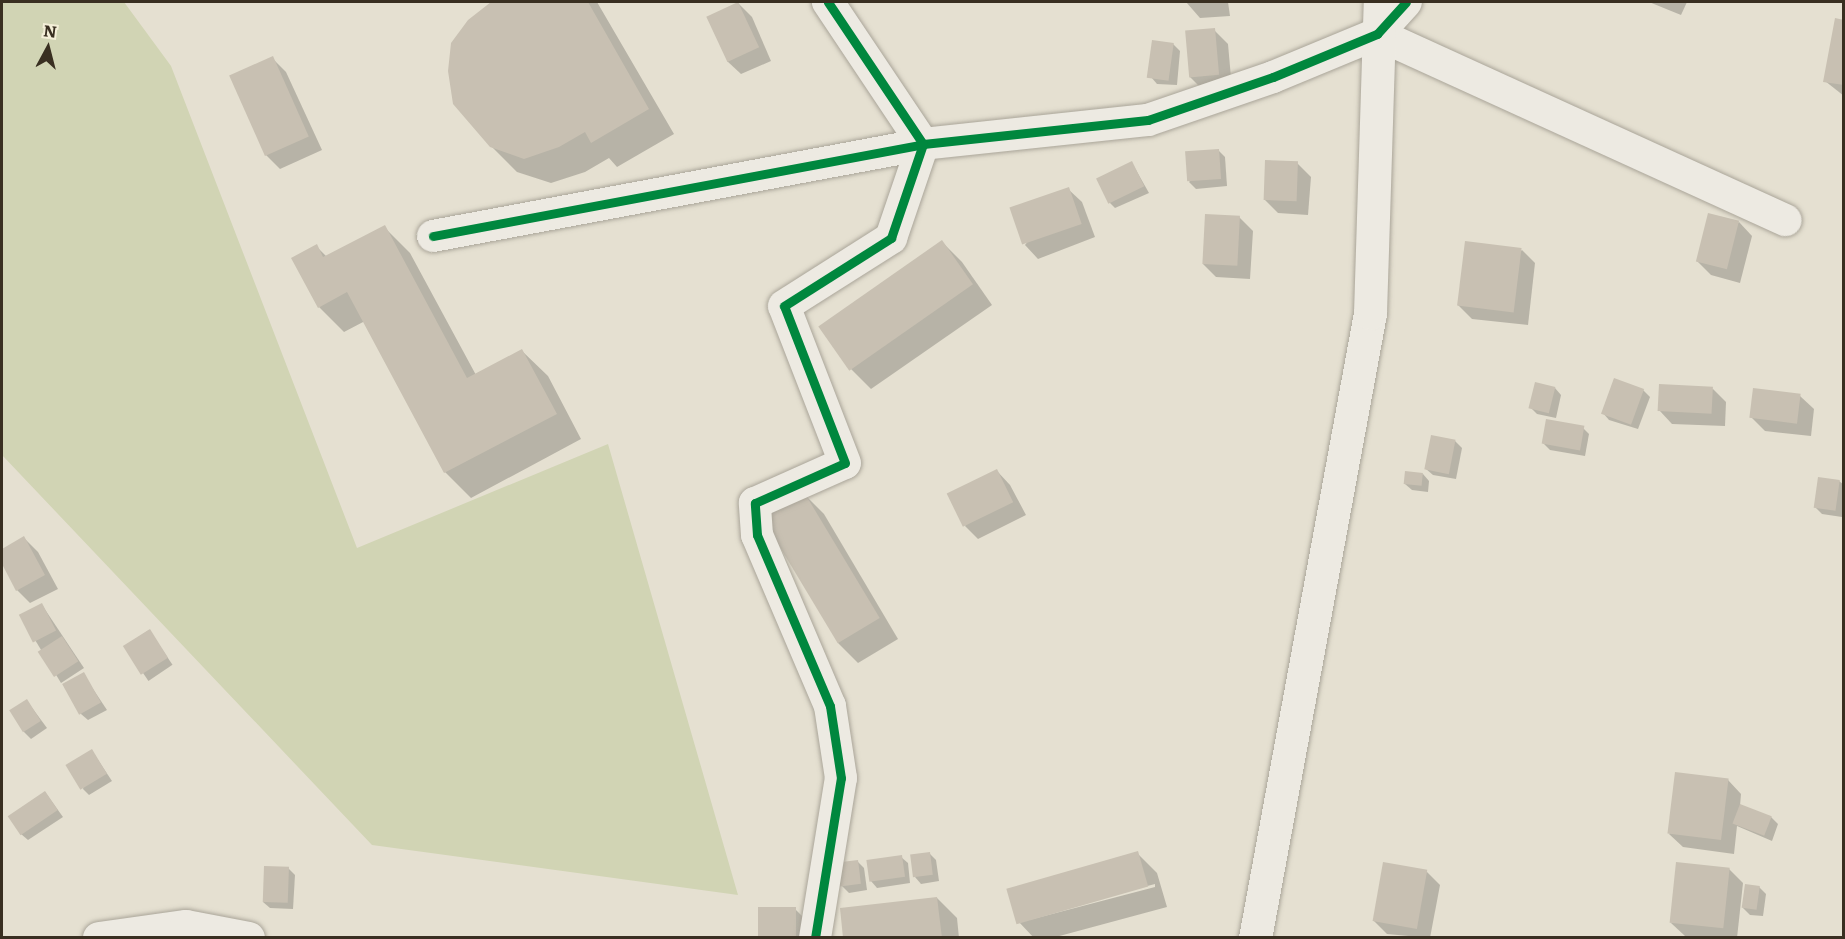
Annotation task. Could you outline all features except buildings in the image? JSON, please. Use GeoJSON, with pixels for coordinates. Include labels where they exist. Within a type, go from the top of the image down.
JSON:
{"type":"FeatureCollection","features":[{"type":"Feature","properties":{"kind":"street"},"geometry":{"type":"LineString","coordinates":[[828,2],[922,144]]}},
{"type":"Feature","properties":{"kind":"street"},"geometry":{"type":"LineString","coordinates":[[1255,938],[1370,313],[1377,34],[1380,2]]}},
{"type":"Feature","properties":{"kind":"street"},"geometry":{"type":"LineString","coordinates":[[433,236],[922,144],[1148,120],[1273,77],[1377,34],[1406,2]]}},
{"type":"Feature","properties":{"kind":"street"},"geometry":{"type":"LineString","coordinates":[[1377,34],[1786,220]]}},
{"type":"Feature","properties":{"kind":"street"},"geometry":{"type":"LineString","coordinates":[[815,938],[841,778],[830,706],[757,535],[755,503],[845,463],[784,306],[891,237],[922,144]]}},
{"type":"Feature","properties":{"kind":"street"},"geometry":{"type":"LineString","coordinates":[[99,938],[186,926],[249,938]]}},
{"type":"Feature","properties":{"kind":"green space"},"geometry":{"type":"Polygon","coordinates":[[[2,2],[124,2],[171,66],[357,548],[608,444],[738,895],[372,845],[2,455],[2,2]]]}},
{"type":"Feature","properties":{"kind":"cycle path"},"geometry":{"type":"LineString","coordinates":[[815,938],[841,778],[830,706],[757,535],[755,503],[845,463],[784,306],[891,238],[923,144],[828,2]]}},
{"type":"Feature","properties":{"kind":"cycle path"},"geometry":{"type":"LineString","coordinates":[[433,236],[923,144],[1148,120],[1273,77],[1377,34],[1406,2]]}}]}
